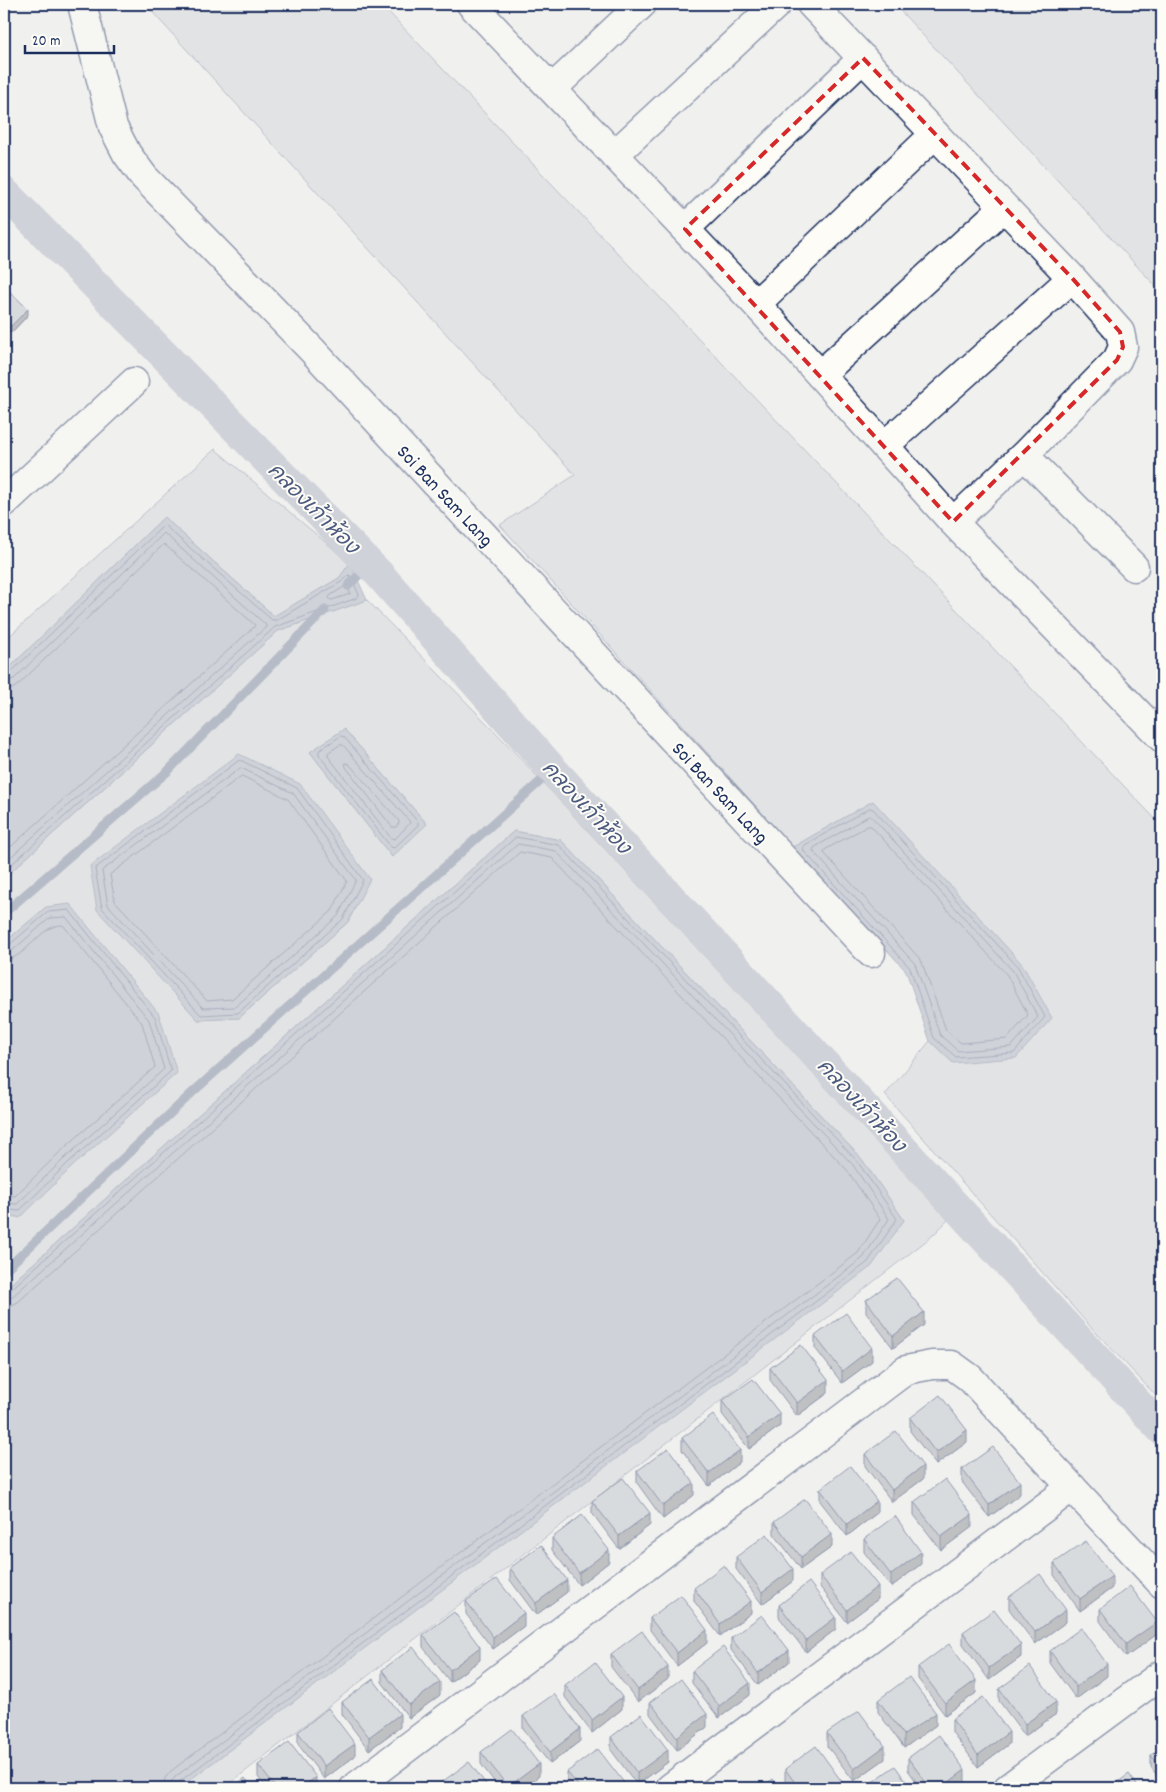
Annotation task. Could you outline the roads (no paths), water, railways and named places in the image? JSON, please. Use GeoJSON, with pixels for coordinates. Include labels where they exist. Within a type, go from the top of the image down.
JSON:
{"type":"FeatureCollection","features":[{"type":"Feature","properties":{"kind":"street","name":"Soi Ban Sam Lang"},"geometry":{"type":"LineString","coordinates":[[82,4],[92,36],[113,126],[127,154],[144,177],[312,350],[871,953]]}},
{"type":"Feature","properties":{"kind":"street"},"geometry":{"type":"LineString","coordinates":[[552,89],[642,4]]}},
{"type":"Feature","properties":{"kind":"street"},"geometry":{"type":"LineString","coordinates":[[614,155],[777,4]]}},
{"type":"Feature","properties":{"kind":"street"},"geometry":{"type":"LineString","coordinates":[[811,4],[1072,278],[1120,332],[1123,347],[1117,360],[1024,455],[953,522]]}},
{"type":"Feature","properties":{"kind":"street"},"geometry":{"type":"LineString","coordinates":[[485,8],[552,89],[756,304],[953,522],[1162,738]]}},
{"type":"Feature","properties":{"kind":"street"},"geometry":{"type":"LineString","coordinates":[[685,229],[863,58]]}},
{"type":"Feature","properties":{"kind":"street"},"geometry":{"type":"LineString","coordinates":[[756,304],[935,134]]}},
{"type":"Feature","properties":{"kind":"street"},"geometry":{"type":"LineString","coordinates":[[820,375],[1004,207]]}},
{"type":"Feature","properties":{"kind":"street"},"geometry":{"type":"LineString","coordinates":[[884,446],[1072,278]]}},
{"type":"Feature","properties":{"kind":"street"},"geometry":{"type":"LineString","coordinates":[[4,502],[134,382]]}},
{"type":"Feature","properties":{"kind":"street"},"geometry":{"type":"LineString","coordinates":[[1024,455],[1134,567]]}},
{"type":"Feature","properties":{"kind":"street"},"geometry":{"type":"LineString","coordinates":[[354,1788],[906,1370],[932,1365],[952,1365],[970,1378],[1162,1584]]}},
{"type":"Feature","properties":{"kind":"street"},"geometry":{"type":"LineString","coordinates":[[670,1788],[1072,1487]]}},
{"type":"Feature","properties":{"kind":"street"},"geometry":{"type":"LineString","coordinates":[[1008,1788],[1162,1674]]}},
{"type":"Feature","properties":{"kind":"water"},"geometry":{"type":"Polygon","coordinates":[[[164,517],[274,616],[339,578],[350,563],[367,600],[278,631],[4,878],[4,673],[164,517]]]}},
{"type":"Feature","properties":{"kind":"water"},"geometry":{"type":"Polygon","coordinates":[[[344,729],[427,824],[392,857],[310,752],[344,729]]]}},
{"type":"Feature","properties":{"kind":"water"},"geometry":{"type":"Polygon","coordinates":[[[239,754],[300,784],[370,879],[348,922],[239,1018],[198,1020],[97,910],[90,866],[239,754]]]}},
{"type":"Feature","properties":{"kind":"water"},"geometry":{"type":"Polygon","coordinates":[[[873,801],[1022,964],[1052,1018],[1016,1058],[953,1063],[930,1041],[906,971],[793,847],[873,801]]]}},
{"type":"Feature","properties":{"kind":"water"},"geometry":{"type":"Polygon","coordinates":[[[514,831],[561,840],[861,1158],[904,1220],[872,1266],[179,1788],[4,1788],[4,1290],[514,831]]]}},
{"type":"Feature","properties":{"kind":"water"},"geometry":{"type":"Polygon","coordinates":[[[70,904],[159,1014],[177,1073],[73,1166],[20,1218],[4,1214],[4,943],[46,907],[70,904]]]}},
{"type":"Feature","properties":{"kind":"waterway","name":"คลองเก้าห้อง"},"geometry":{"type":"LineString","coordinates":[[4,192],[378,573],[553,770],[1162,1430]]}},
{"type":"Feature","properties":{"kind":"waterway"},"geometry":{"type":"LineString","coordinates":[[348,586],[370,564]]}},
{"type":"Feature","properties":{"kind":"waterway"},"geometry":{"type":"LineString","coordinates":[[4,913],[168,771],[325,610]]}},
{"type":"Feature","properties":{"kind":"waterway"},"geometry":{"type":"LineString","coordinates":[[4,1271],[193,1092],[553,770]]}}]}
